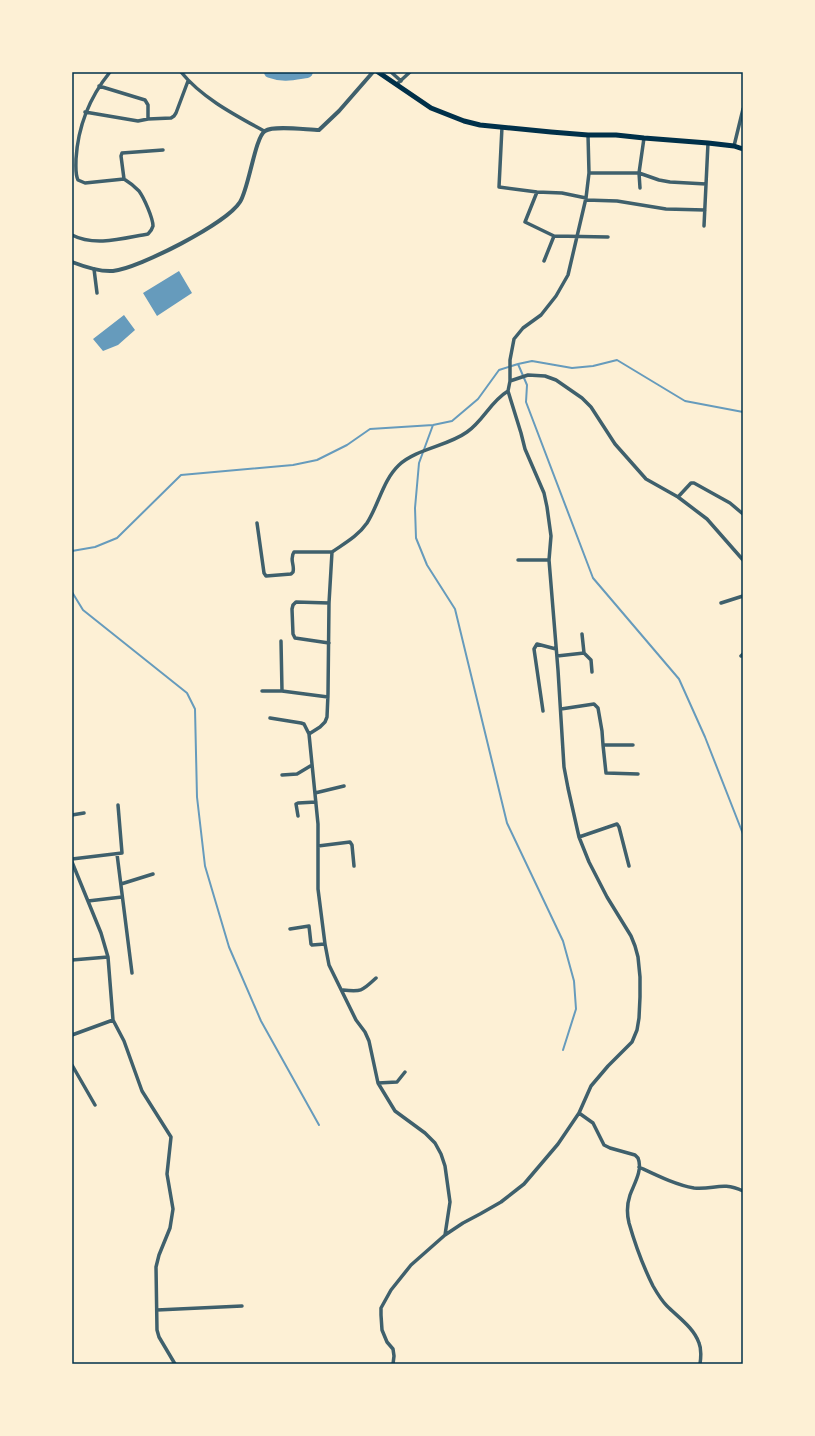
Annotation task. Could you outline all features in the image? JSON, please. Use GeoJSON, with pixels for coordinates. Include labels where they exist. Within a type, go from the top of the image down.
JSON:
{"type":"FeatureCollection","features":[{"type":"Feature","properties":{"kind":"main road"},"geometry":{"type":"LineString","coordinates":[[378,72],[399,83],[431,108],[464,121],[480,125],[588,135],[616,135],[708,143],[734,146],[743,149]]}},
{"type":"Feature","properties":{"kind":"street"},"geometry":{"type":"LineString","coordinates":[[72,235],[86,241],[96,241],[148,234],[153,225],[147,206],[139,191],[124,179],[85,183],[79,182],[76,178],[77,147],[85,112],[99,86],[110,72]]}},
{"type":"Feature","properties":{"kind":"street"},"geometry":{"type":"LineString","coordinates":[[181,72],[188,81],[219,104],[264,131]]}},
{"type":"Feature","properties":{"kind":"street"},"geometry":{"type":"LineString","coordinates":[[72,262],[94,269],[113,271],[133,266],[185,241],[231,212],[244,195],[254,157],[261,135],[264,131],[272,128],[319,130],[339,111],[373,72]]}},
{"type":"Feature","properties":{"kind":"street"},"geometry":{"type":"LineString","coordinates":[[391,72],[399,83],[410,72]]}},
{"type":"Feature","properties":{"kind":"street"},"geometry":{"type":"LineString","coordinates":[[85,112],[138,121],[174,116],[188,81]]}},
{"type":"Feature","properties":{"kind":"street"},"geometry":{"type":"LineString","coordinates":[[99,86],[145,100],[148,105],[148,119]]}},
{"type":"Feature","properties":{"kind":"street"},"geometry":{"type":"LineString","coordinates":[[734,146],[743,109]]}},
{"type":"Feature","properties":{"kind":"street"},"geometry":{"type":"LineString","coordinates":[[502,127],[498,188],[562,193],[586,199],[617,201],[666,209],[705,210]]}},
{"type":"Feature","properties":{"kind":"street"},"geometry":{"type":"LineString","coordinates":[[393,1364],[393,1349],[387,1342],[382,1330],[381,1308],[391,1290],[410,1265],[445,1235],[463,1223],[501,1202],[524,1184],[558,1144],[579,1113],[591,1086],[632,1042],[639,1018],[640,997],[638,957],[631,936],[607,897],[589,862],[579,837],[564,767],[549,560],[551,536],[544,493],[525,449],[508,392],[511,372],[510,360],[514,339],[523,328],[541,315],[556,296],[568,275],[586,199],[589,173],[588,135]]}},
{"type":"Feature","properties":{"kind":"street"},"geometry":{"type":"LineString","coordinates":[[640,188],[639,172],[644,138]]}},
{"type":"Feature","properties":{"kind":"street"},"geometry":{"type":"LineString","coordinates":[[704,226],[708,143]]}},
{"type":"Feature","properties":{"kind":"street"},"geometry":{"type":"LineString","coordinates":[[124,179],[121,156],[122,153],[163,150]]}},
{"type":"Feature","properties":{"kind":"street"},"geometry":{"type":"LineString","coordinates":[[589,173],[639,172],[664,181],[706,184]]}},
{"type":"Feature","properties":{"kind":"street"},"geometry":{"type":"LineString","coordinates":[[538,192],[525,222],[554,236],[608,237]]}},
{"type":"Feature","properties":{"kind":"street"},"geometry":{"type":"LineString","coordinates":[[544,261],[554,236]]}},
{"type":"Feature","properties":{"kind":"street"},"geometry":{"type":"LineString","coordinates":[[94,269],[97,293]]}},
{"type":"Feature","properties":{"kind":"street"},"geometry":{"type":"LineString","coordinates":[[510,380],[528,375],[546,376],[556,380],[582,398],[591,407],[615,444],[646,479],[678,497],[707,519],[743,560]]}},
{"type":"Feature","properties":{"kind":"street"},"geometry":{"type":"LineString","coordinates":[[257,523],[264,573],[266,576],[293,572],[292,558],[294,552],[332,552],[360,532],[367,522],[388,479],[400,464],[417,454],[456,439],[469,431],[498,397],[508,392]]}},
{"type":"Feature","properties":{"kind":"street"},"geometry":{"type":"LineString","coordinates":[[678,497],[691,484],[694,483],[730,503],[743,514]]}},
{"type":"Feature","properties":{"kind":"street"},"geometry":{"type":"LineString","coordinates":[[309,734],[320,727],[325,722],[327,717],[329,603],[332,552]]}},
{"type":"Feature","properties":{"kind":"street"},"geometry":{"type":"LineString","coordinates":[[518,560],[549,560]]}},
{"type":"Feature","properties":{"kind":"street"},"geometry":{"type":"LineString","coordinates":[[722,603],[743,596]]}},
{"type":"Feature","properties":{"kind":"street"},"geometry":{"type":"LineString","coordinates":[[328,643],[295,638],[293,634],[292,608],[296,602],[329,603]]}},
{"type":"Feature","properties":{"kind":"street"},"geometry":{"type":"LineString","coordinates":[[582,634],[584,653],[592,660],[592,672]]}},
{"type":"Feature","properties":{"kind":"street"},"geometry":{"type":"LineString","coordinates":[[281,640],[282,691]]}},
{"type":"Feature","properties":{"kind":"street"},"geometry":{"type":"LineString","coordinates":[[543,711],[534,648],[537,644],[556,650]]}},
{"type":"Feature","properties":{"kind":"street"},"geometry":{"type":"LineString","coordinates":[[557,656],[584,653]]}},
{"type":"Feature","properties":{"kind":"street"},"geometry":{"type":"LineString","coordinates":[[262,691],[282,691],[328,697]]}},
{"type":"Feature","properties":{"kind":"street"},"geometry":{"type":"LineString","coordinates":[[561,709],[594,704],[596,705],[598,708],[602,731],[606,773],[638,774]]}},
{"type":"Feature","properties":{"kind":"street"},"geometry":{"type":"LineString","coordinates":[[270,718],[302,723],[309,734],[318,824],[318,889],[329,965],[336,980],[343,990],[356,1020],[366,1032],[378,1083],[395,1111],[425,1133],[435,1143],[442,1154],[450,1202],[445,1235]]}},
{"type":"Feature","properties":{"kind":"street"},"geometry":{"type":"LineString","coordinates":[[603,745],[633,745]]}},
{"type":"Feature","properties":{"kind":"street"},"geometry":{"type":"LineString","coordinates":[[282,775],[297,774],[312,765]]}},
{"type":"Feature","properties":{"kind":"street"},"geometry":{"type":"LineString","coordinates":[[315,793],[344,786]]}},
{"type":"Feature","properties":{"kind":"street"},"geometry":{"type":"LineString","coordinates":[[298,816],[296,804],[316,802]]}},
{"type":"Feature","properties":{"kind":"street"},"geometry":{"type":"LineString","coordinates":[[72,859],[122,853],[118,805]]}},
{"type":"Feature","properties":{"kind":"street"},"geometry":{"type":"LineString","coordinates":[[72,815],[84,813]]}},
{"type":"Feature","properties":{"kind":"street"},"geometry":{"type":"LineString","coordinates":[[579,837],[617,824],[629,866]]}},
{"type":"Feature","properties":{"kind":"street"},"geometry":{"type":"LineString","coordinates":[[318,846],[350,842],[352,845],[354,866]]}},
{"type":"Feature","properties":{"kind":"street"},"geometry":{"type":"LineString","coordinates":[[117,854],[132,973]]}},
{"type":"Feature","properties":{"kind":"street"},"geometry":{"type":"LineString","coordinates":[[72,862],[101,933],[108,957],[113,1020],[124,1041],[142,1091],[171,1137],[167,1174],[173,1209],[170,1228],[159,1255],[156,1267],[157,1330],[159,1337],[175,1364]]}},
{"type":"Feature","properties":{"kind":"street"},"geometry":{"type":"LineString","coordinates":[[121,884],[153,874]]}},
{"type":"Feature","properties":{"kind":"street"},"geometry":{"type":"LineString","coordinates":[[88,901],[122,897]]}},
{"type":"Feature","properties":{"kind":"street"},"geometry":{"type":"LineString","coordinates":[[290,929],[309,926],[311,944],[325,944]]}},
{"type":"Feature","properties":{"kind":"street"},"geometry":{"type":"LineString","coordinates":[[72,960],[108,957]]}},
{"type":"Feature","properties":{"kind":"street"},"geometry":{"type":"LineString","coordinates":[[343,990],[363,990],[376,978]]}},
{"type":"Feature","properties":{"kind":"street"},"geometry":{"type":"LineString","coordinates":[[72,1035],[113,1020]]}},
{"type":"Feature","properties":{"kind":"street"},"geometry":{"type":"LineString","coordinates":[[72,1065],[94,1105]]}},
{"type":"Feature","properties":{"kind":"street"},"geometry":{"type":"LineString","coordinates":[[378,1083],[397,1082],[405,1072]]}},
{"type":"Feature","properties":{"kind":"street"},"geometry":{"type":"LineString","coordinates":[[579,1113],[593,1123],[604,1145],[635,1155],[639,1161],[635,1184],[629,1196],[627,1212],[629,1222],[642,1262],[653,1287],[666,1305],[697,1337],[702,1354],[700,1364]]}},
{"type":"Feature","properties":{"kind":"street"},"geometry":{"type":"LineString","coordinates":[[639,1167],[685,1186],[696,1188],[727,1185],[743,1191]]}},
{"type":"Feature","properties":{"kind":"street"},"geometry":{"type":"LineString","coordinates":[[157,1310],[242,1306]]}},
{"type":"Feature","properties":{"kind":"water"},"geometry":{"type":"Polygon","coordinates":[[[179,271],[192,293],[157,316],[143,293],[179,271]]]}},
{"type":"Feature","properties":{"kind":"water"},"geometry":{"type":"Polygon","coordinates":[[[124,315],[135,330],[118,345],[103,351],[93,339],[124,315]]]}},
{"type":"Feature","properties":{"kind":"waterway"},"geometry":{"type":"LineString","coordinates":[[270,72],[284,75],[307,72]]}},
{"type":"Feature","properties":{"kind":"waterway"},"geometry":{"type":"LineString","coordinates":[[72,551],[95,547],[117,538],[181,475],[293,465],[317,460],[347,445],[370,429],[433,425],[452,421],[478,399],[499,370],[532,361],[572,368],[593,366],[617,360],[685,401],[743,412]]}},
{"type":"Feature","properties":{"kind":"waterway"},"geometry":{"type":"LineString","coordinates":[[518,364],[527,385],[526,402],[593,578],[679,679],[705,737],[743,834]]}},
{"type":"Feature","properties":{"kind":"waterway"},"geometry":{"type":"LineString","coordinates":[[433,425],[419,463],[415,508],[416,538],[427,565],[455,609],[507,823],[563,941],[574,981],[576,1009],[563,1050]]}},
{"type":"Feature","properties":{"kind":"waterway"},"geometry":{"type":"LineString","coordinates":[[72,592],[83,610],[187,693],[195,709],[197,797],[205,866],[229,947],[261,1021],[319,1125]]}}]}
